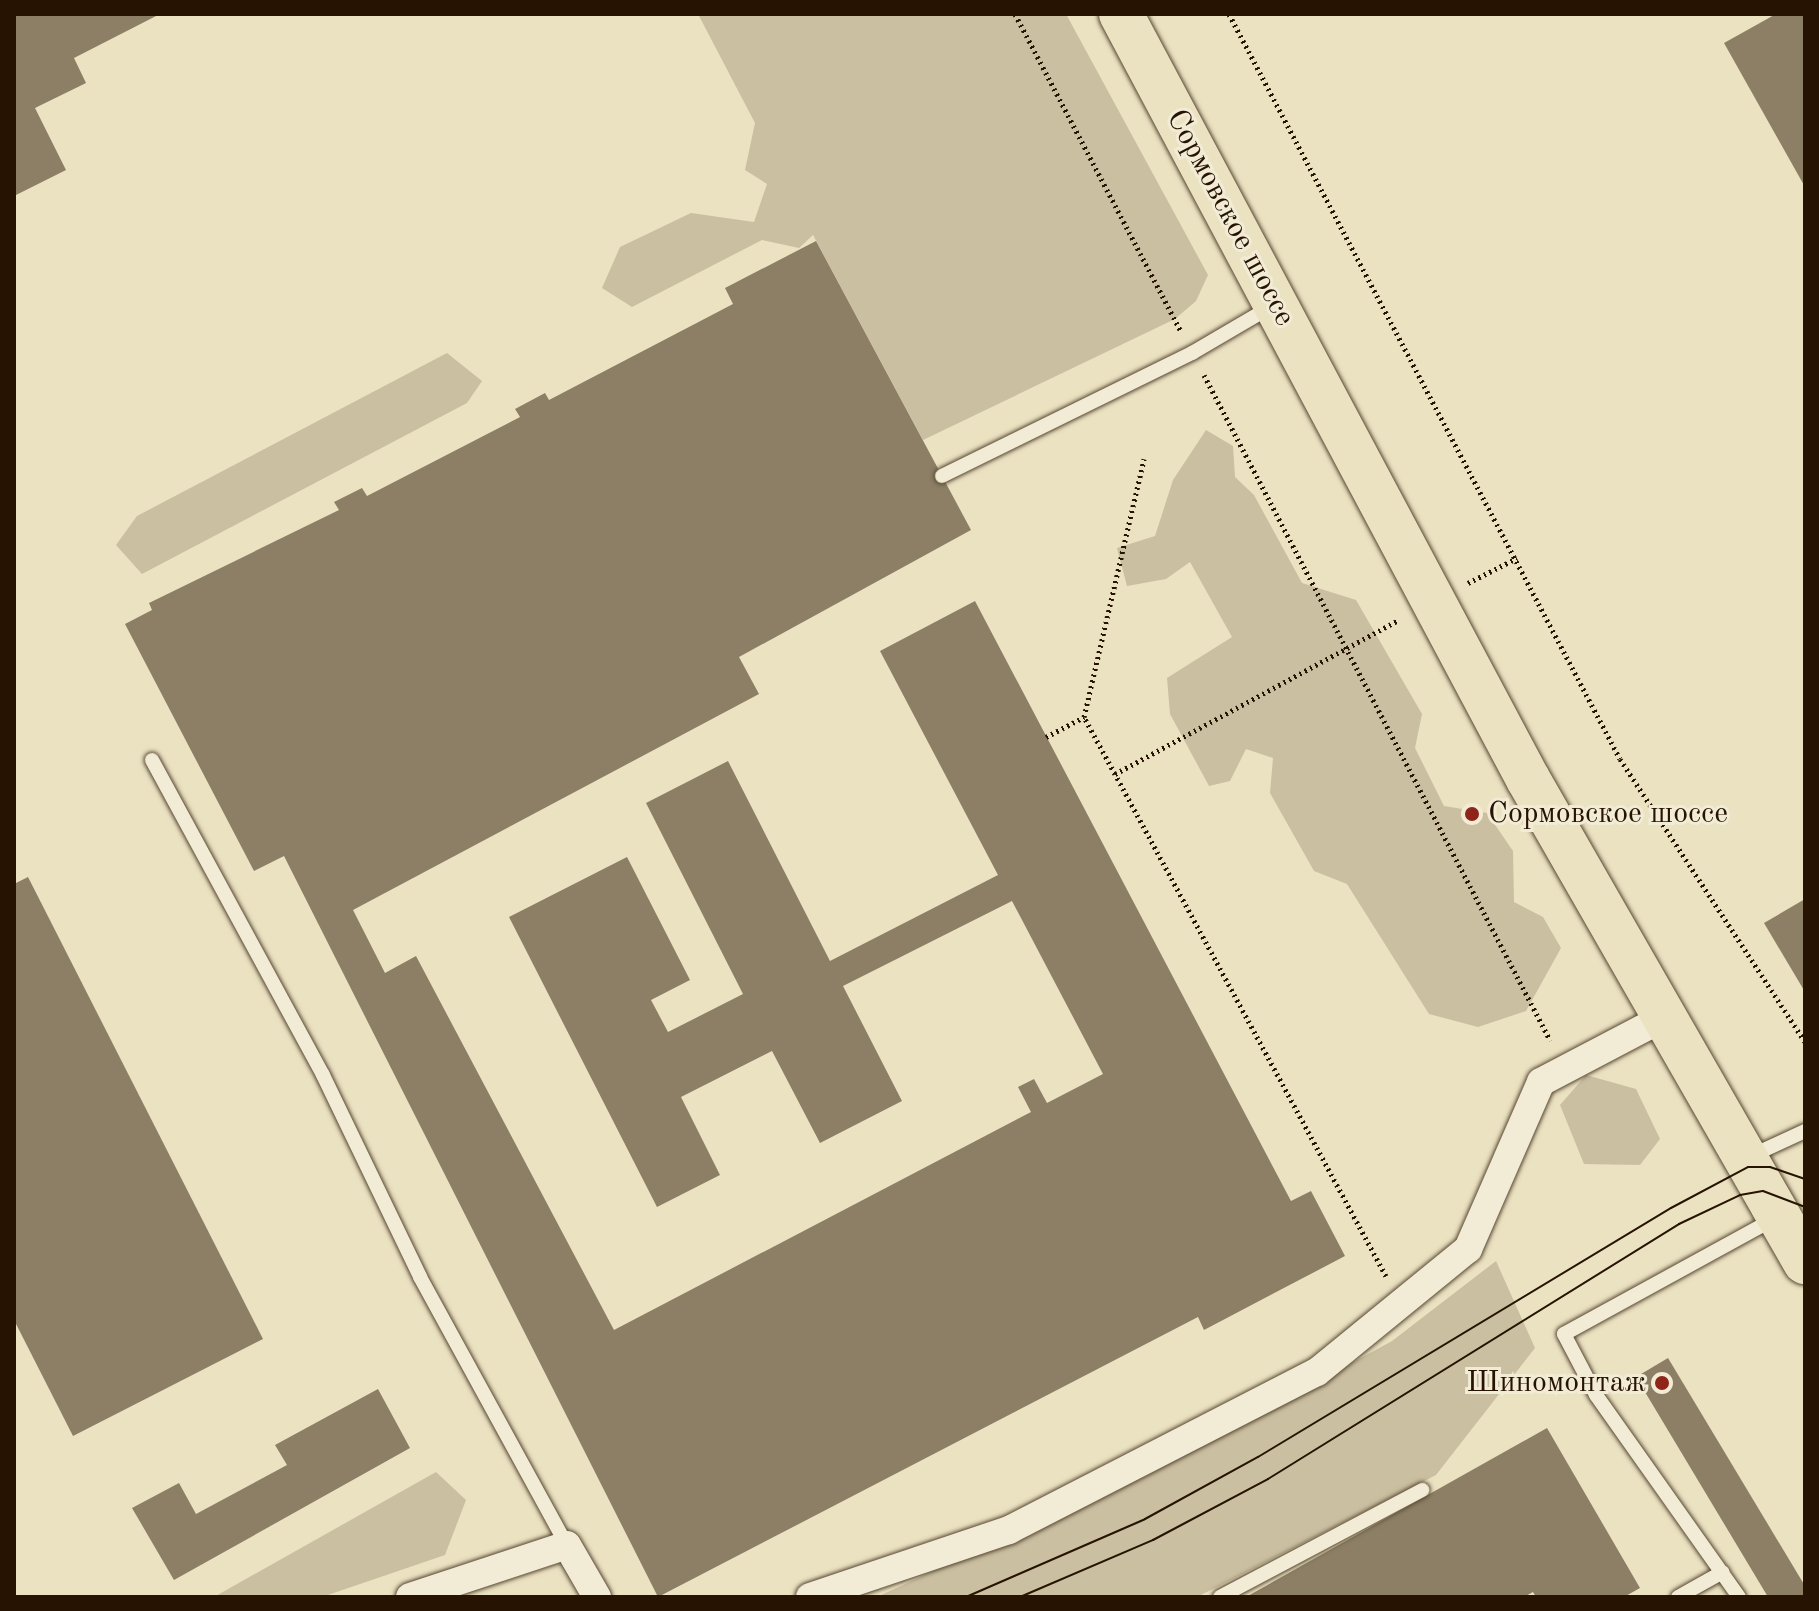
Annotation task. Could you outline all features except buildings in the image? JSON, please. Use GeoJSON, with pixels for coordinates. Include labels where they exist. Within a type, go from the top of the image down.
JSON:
{"type":"FeatureCollection","features":[{"type":"Feature","properties":{"kind":"main road","name":"Сормовское шоссе"},"geometry":{"type":"LineString","coordinates":[[1121,14],[1528,779],[1805,1262]]}},
{"type":"Feature","properties":{"kind":"street"},"geometry":{"type":"LineString","coordinates":[[810,1597],[1009,1530],[1317,1372],[1468,1249],[1541,1082],[1663,1018]]}},
{"type":"Feature","properties":{"kind":"street"},"geometry":{"type":"LineString","coordinates":[[410,1597],[567,1545],[597,1597]]}},
{"type":"Feature","properties":{"kind":"lane"},"geometry":{"type":"LineString","coordinates":[[942,476],[1192,353],[1276,304]]}},
{"type":"Feature","properties":{"kind":"lane"},"geometry":{"type":"LineString","coordinates":[[152,760],[323,1075],[420,1277],[567,1545]]}},
{"type":"Feature","properties":{"kind":"lane"},"geometry":{"type":"LineString","coordinates":[[1744,1159],[1805,1131]]}},
{"type":"Feature","properties":{"kind":"lane"},"geometry":{"type":"LineString","coordinates":[[1739,1597],[1596,1395],[1564,1334],[1778,1217]]}},
{"type":"Feature","properties":{"kind":"lane"},"geometry":{"type":"LineString","coordinates":[[1220,1597],[1422,1490]]}},
{"type":"Feature","properties":{"kind":"lane"},"geometry":{"type":"LineString","coordinates":[[1678,1597],[1723,1572]]}},
{"type":"Feature","properties":{"kind":"path"},"geometry":{"type":"LineString","coordinates":[[1015,14],[1348,647],[1566,1070]]}},
{"type":"Feature","properties":{"kind":"path"},"geometry":{"type":"LineString","coordinates":[[1229,14],[1620,759],[1805,1042]]}},
{"type":"Feature","properties":{"kind":"path"},"geometry":{"type":"LineString","coordinates":[[1144,459],[1084,717],[1402,1303]]}},
{"type":"Feature","properties":{"kind":"path"},"geometry":{"type":"LineString","coordinates":[[1115,774],[1348,647]]}},
{"type":"Feature","properties":{"kind":"path"},"geometry":{"type":"LineString","coordinates":[[1046,737],[1084,717]]}},
{"type":"Feature","properties":{"kind":"shaded area"},"geometry":{"type":"Polygon","coordinates":[[[698,14],[1066,14],[1208,275],[1196,301],[1175,319],[923,440],[813,235],[799,248],[762,240],[632,307],[602,288],[620,247],[691,213],[754,222],[767,184],[745,170],[755,123],[698,14]]]}},
{"type":"Feature","properties":{"kind":"shaded area"},"geometry":{"type":"Polygon","coordinates":[[[447,353],[482,381],[467,403],[142,574],[116,545],[137,516],[447,353]]]}},
{"type":"Feature","properties":{"kind":"shaded area"},"geometry":{"type":"Polygon","coordinates":[[[1206,430],[1233,446],[1235,477],[1254,495],[1302,583],[1356,600],[1422,714],[1415,748],[1444,806],[1487,813],[1513,851],[1514,902],[1543,917],[1561,948],[1526,1011],[1478,1027],[1429,1014],[1347,884],[1314,871],[1270,793],[1273,758],[1246,749],[1230,781],[1209,786],[1170,714],[1167,678],[1232,637],[1190,562],[1166,579],[1127,586],[1117,548],[1155,536],[1173,480],[1206,430]]]}},
{"type":"Feature","properties":{"kind":"shaded area"},"geometry":{"type":"Polygon","coordinates":[[[1586,1075],[1636,1089],[1660,1139],[1640,1165],[1584,1164],[1560,1105],[1586,1075]]]}},
{"type":"Feature","properties":{"kind":"shaded area"},"geometry":{"type":"Polygon","coordinates":[[[1496,1261],[1535,1348],[1436,1475],[1197,1597],[877,1597],[1187,1453],[1392,1341],[1496,1261]]]}},
{"type":"Feature","properties":{"kind":"shaded area"},"geometry":{"type":"Polygon","coordinates":[[[436,1472],[466,1500],[445,1555],[322,1597],[214,1597],[436,1472]]]}},
{"type":"Feature","properties":{"kind":"tram line"},"geometry":{"type":"LineString","coordinates":[[966,1597],[1145,1519],[1258,1457],[1671,1208],[1748,1167],[1770,1167],[1805,1179]]}},
{"type":"Feature","properties":{"kind":"tram line"},"geometry":{"type":"LineString","coordinates":[[1020,1597],[1153,1540],[1268,1479],[1679,1224],[1740,1195],[1763,1191],[1805,1207]]}},
{"type":"Feature","properties":{"kind":"place","name":"Сормовское шоссе"},"geometry":{"type":"Point","coordinates":[1472,814]}},
{"type":"Feature","properties":{"kind":"place","name":"Шиномонтаж"},"geometry":{"type":"Point","coordinates":[1662,1383]}}]}
